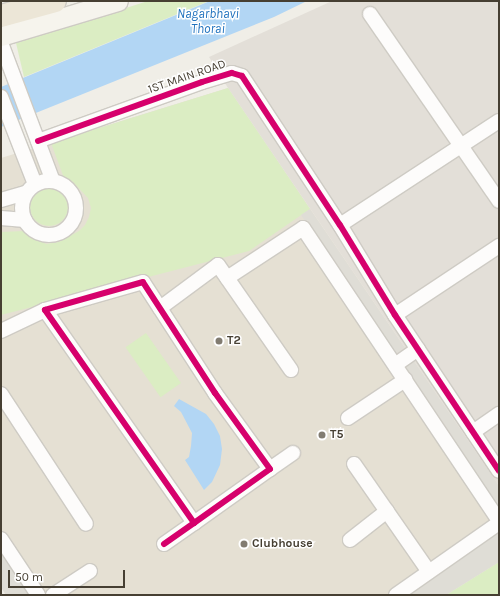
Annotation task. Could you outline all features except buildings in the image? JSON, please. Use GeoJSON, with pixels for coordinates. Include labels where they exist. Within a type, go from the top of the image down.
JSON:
{"type":"FeatureCollection","features":[{"type":"Feature","properties":{"kind":"highway"},"geometry":{"type":"LineString","coordinates":[[1,16],[55,1]]}},
{"type":"Feature","properties":{"kind":"street"},"geometry":{"type":"LineString","coordinates":[[53,181],[2,42],[118,1]]}},
{"type":"Feature","properties":{"kind":"street"},"geometry":{"type":"LineString","coordinates":[[370,14],[459,146],[499,201]]}},
{"type":"Feature","properties":{"kind":"street","name":"1ST MAIN ROAD"},"geometry":{"type":"LineString","coordinates":[[37,139],[202,82],[235,73],[245,79],[340,225]]}},
{"type":"Feature","properties":{"kind":"street"},"geometry":{"type":"LineString","coordinates":[[1,97],[19,144],[30,189],[22,202],[22,211],[25,220],[30,227],[47,235],[56,234],[71,224],[75,216],[76,206],[74,197],[62,184],[53,181],[30,189],[1,200]]}},
{"type":"Feature","properties":{"kind":"street"},"geometry":{"type":"LineString","coordinates":[[499,121],[340,225],[395,315],[499,471]]}},
{"type":"Feature","properties":{"kind":"street"},"geometry":{"type":"LineString","coordinates":[[1,218],[25,220]]}},
{"type":"Feature","properties":{"kind":"street"},"geometry":{"type":"LineString","coordinates":[[227,278],[303,228],[499,522],[396,595]]}},
{"type":"Feature","properties":{"kind":"street"},"geometry":{"type":"LineString","coordinates":[[395,315],[499,246]]}},
{"type":"Feature","properties":{"kind":"street"},"geometry":{"type":"LineString","coordinates":[[160,308],[218,265],[291,370]]}},
{"type":"Feature","properties":{"kind":"street"},"geometry":{"type":"LineString","coordinates":[[1,331],[45,310],[143,282],[215,393],[270,469]]}},
{"type":"Feature","properties":{"kind":"street"},"geometry":{"type":"LineString","coordinates":[[45,310],[194,523]]}},
{"type":"Feature","properties":{"kind":"street"},"geometry":{"type":"LineString","coordinates":[[395,365],[418,350]]}},
{"type":"Feature","properties":{"kind":"street"},"geometry":{"type":"LineString","coordinates":[[348,418],[405,380]]}},
{"type":"Feature","properties":{"kind":"street"},"geometry":{"type":"LineString","coordinates":[[1,394],[86,524]]}},
{"type":"Feature","properties":{"kind":"street"},"geometry":{"type":"LineString","coordinates":[[473,432],[499,414]]}},
{"type":"Feature","properties":{"kind":"street"},"geometry":{"type":"LineString","coordinates":[[164,544],[293,453]]}},
{"type":"Feature","properties":{"kind":"street"},"geometry":{"type":"LineString","coordinates":[[354,464],[428,572]]}},
{"type":"Feature","properties":{"kind":"street"},"geometry":{"type":"LineString","coordinates":[[350,540],[386,511]]}},
{"type":"Feature","properties":{"kind":"street"},"geometry":{"type":"LineString","coordinates":[[1,539],[38,595]]}},
{"type":"Feature","properties":{"kind":"street"},"geometry":{"type":"LineString","coordinates":[[53,595],[90,571]]}},
{"type":"Feature","properties":{"kind":"shaded area"},"geometry":{"type":"Polygon","coordinates":[[[332,1],[499,1],[499,486],[228,88],[209,57],[332,1]]]}},
{"type":"Feature","properties":{"kind":"shaded area"},"geometry":{"type":"Polygon","coordinates":[[[228,88],[499,486],[499,562],[446,595],[6,595],[1,587],[1,158],[228,88]]]}},
{"type":"Feature","properties":{"kind":"shaded area"},"geometry":{"type":"Polygon","coordinates":[[[310,209],[499,486],[499,511],[301,215],[310,209]]]}},
{"type":"Feature","properties":{"kind":"shaded area"},"geometry":{"type":"Polygon","coordinates":[[[499,528],[499,562],[446,595],[403,595],[499,528]]]}},
{"type":"Feature","properties":{"kind":"shaded area"},"geometry":{"type":"Polygon","coordinates":[[[1,547],[33,595],[6,595],[1,587],[1,547]]]}},
{"type":"Feature","properties":{"kind":"green space"},"geometry":{"type":"Polygon","coordinates":[[[148,1],[209,1],[24,77],[16,43],[148,1]]]}},
{"type":"Feature","properties":{"kind":"green space"},"geometry":{"type":"Polygon","coordinates":[[[228,88],[310,209],[249,251],[1,315],[1,232],[25,231],[46,244],[59,242],[79,231],[85,225],[89,217],[91,208],[88,198],[72,181],[64,178],[51,143],[228,88]]]}},
{"type":"Feature","properties":{"kind":"green space"},"geometry":{"type":"Polygon","coordinates":[[[49,188],[62,194],[68,207],[62,220],[49,226],[36,220],[30,207],[36,194],[49,188]]]}},
{"type":"Feature","properties":{"kind":"green space"},"geometry":{"type":"Polygon","coordinates":[[[146,333],[181,383],[161,397],[126,347],[146,333]]]}},
{"type":"Feature","properties":{"kind":"green space"},"geometry":{"type":"Polygon","coordinates":[[[499,562],[499,595],[446,595],[499,562]]]}},
{"type":"Feature","properties":{"kind":"water","name":"Nagarbhavi Thorai"},"geometry":{"type":"Polygon","coordinates":[[[210,1],[307,1],[274,17],[1,127],[1,87],[210,1]]]}},
{"type":"Feature","properties":{"kind":"water"},"geometry":{"type":"Polygon","coordinates":[[[179,399],[206,414],[214,424],[220,436],[222,449],[220,465],[212,482],[204,490],[185,460],[189,457],[192,433],[181,412],[174,406],[179,399]]]}},
{"type":"Feature","properties":{"kind":"cycle path"},"geometry":{"type":"LineString","coordinates":[[38,141],[202,82],[232,73],[242,76],[340,225],[395,315],[499,471]]}},
{"type":"Feature","properties":{"kind":"cycle path"},"geometry":{"type":"LineString","coordinates":[[164,544],[194,523],[270,469],[215,393],[143,282],[45,310],[194,523]]}},
{"type":"Feature","properties":{"kind":"place","name":"T2"},"geometry":{"type":"Point","coordinates":[219,341]}},
{"type":"Feature","properties":{"kind":"place","name":"T5"},"geometry":{"type":"Point","coordinates":[322,435]}},
{"type":"Feature","properties":{"kind":"place","name":"Clubhouse"},"geometry":{"type":"Point","coordinates":[244,544]}}]}
